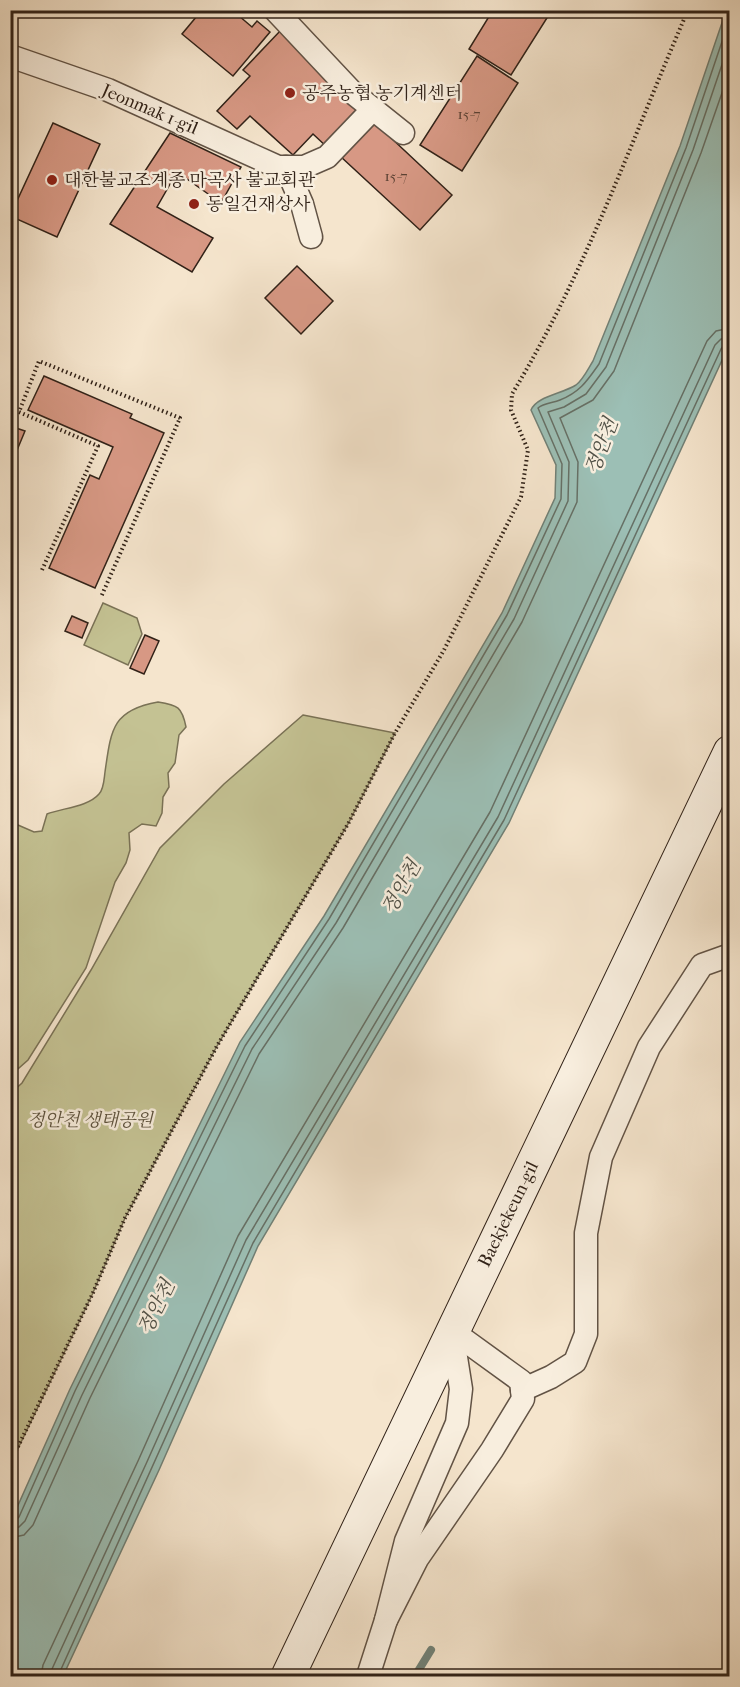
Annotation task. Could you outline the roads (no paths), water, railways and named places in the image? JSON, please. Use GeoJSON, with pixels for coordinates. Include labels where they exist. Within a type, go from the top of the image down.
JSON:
{"type":"FeatureCollection","features":[{"type":"Feature","properties":{"kind":"main road","name":"Baekjekeun-gil"},"geometry":{"type":"LineString","coordinates":[[288,1677],[729,752]]}},
{"type":"Feature","properties":{"kind":"street"},"geometry":{"type":"LineString","coordinates":[[275,10],[353,93],[403,133]]}},
{"type":"Feature","properties":{"kind":"street","name":"Jeonmak 1-gil"},"geometry":{"type":"LineString","coordinates":[[10,56],[108,90],[278,167],[304,167],[327,157],[373,109]]}},
{"type":"Feature","properties":{"kind":"street"},"geometry":{"type":"LineString","coordinates":[[286,167],[302,204],[311,237]]}},
{"type":"Feature","properties":{"kind":"street"},"geometry":{"type":"LineString","coordinates":[[522,1390],[551,1377],[575,1362],[586,1334],[586,1233],[601,1157],[655,1038],[702,965],[729,955]]}},
{"type":"Feature","properties":{"kind":"street"},"geometry":{"type":"LineString","coordinates":[[386,1620],[417,1558],[499,1440],[523,1399],[521,1381],[452,1331]]}},
{"type":"Feature","properties":{"kind":"street"},"geometry":{"type":"LineString","coordinates":[[368,1677],[386,1620],[406,1540],[458,1423],[461,1389],[452,1331]]}},
{"type":"Feature","properties":{"kind":"water","name":"정안천"},"geometry":{"type":"Polygon","coordinates":[[[726,11],[730,11],[729,345],[509,823],[258,1246],[159,1470],[63,1676],[11,1676],[11,1521],[70,1389],[240,1042],[324,916],[502,613],[555,498],[556,465],[531,410],[544,398],[576,385],[593,361],[680,146],[726,11]]]}},
{"type":"Feature","properties":{"kind":"waterway"},"geometry":{"type":"LineString","coordinates":[[415,1676],[431,1650]]}},
{"type":"Feature","properties":{"kind":"place","name":"공주농협 농기계센터"},"geometry":{"type":"Point","coordinates":[290,93]}},
{"type":"Feature","properties":{"kind":"place","name":"대한불교조계종 마곡사 불교회관"},"geometry":{"type":"Point","coordinates":[52,180]}},
{"type":"Feature","properties":{"kind":"place","name":"동일건재상사"},"geometry":{"type":"Point","coordinates":[194,204]}},
{"type":"Feature","properties":{"kind":"park label","name":"정안천 생태공원"},"geometry":{"type":"Point","coordinates":[90,1120]}}]}
